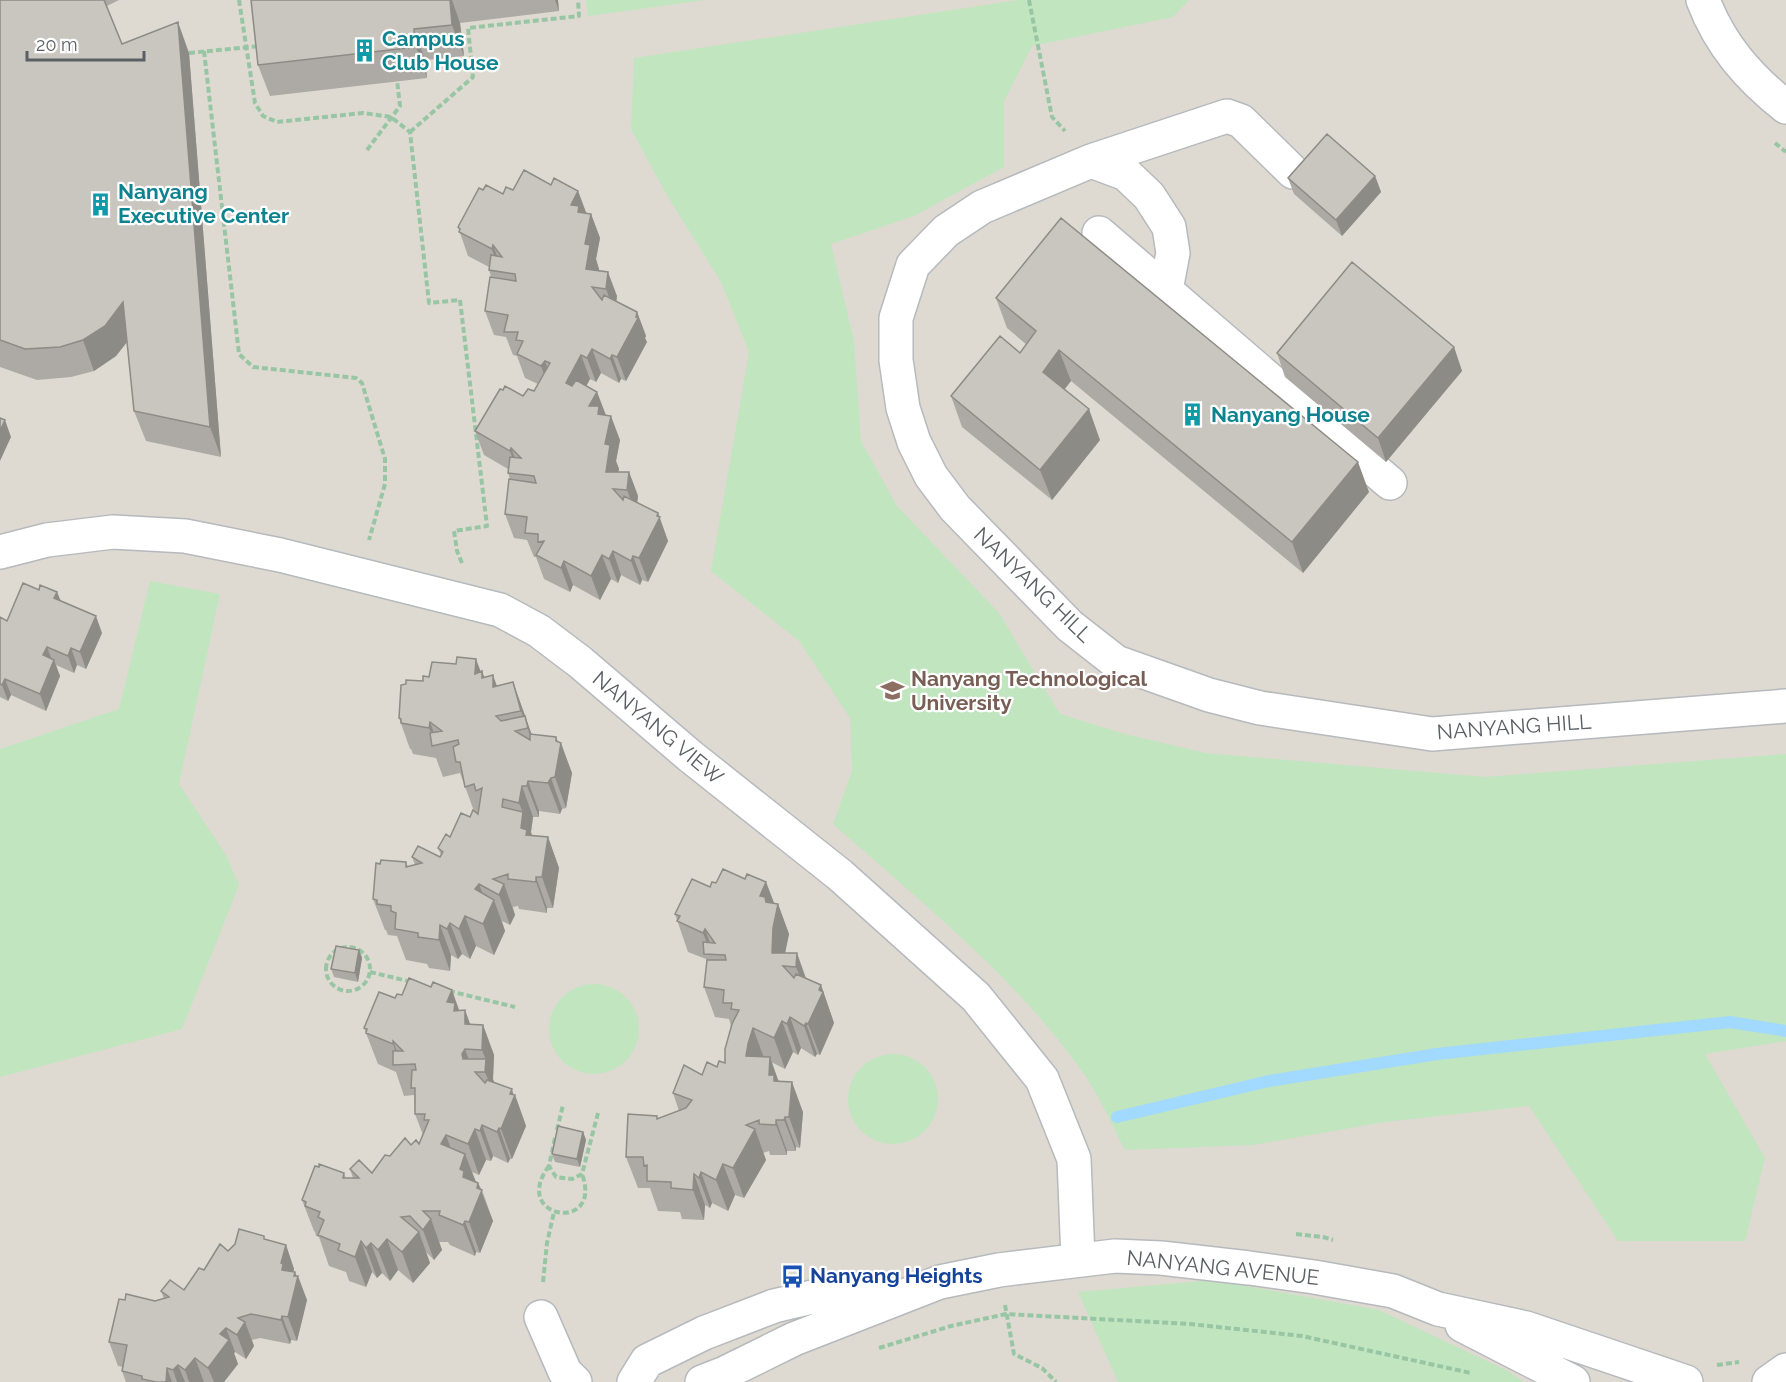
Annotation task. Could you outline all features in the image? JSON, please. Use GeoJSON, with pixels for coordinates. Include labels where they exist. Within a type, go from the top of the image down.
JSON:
{"type":"FeatureCollection","features":[{"type":"Feature","properties":{"kind":"street"},"geometry":{"type":"LineString","coordinates":[[1703,0],[1711,20],[1732,56],[1762,88],[1786,107]]}},
{"type":"Feature","properties":{"kind":"street","name":"NANYANG HILL"},"geometry":{"type":"LineString","coordinates":[[1293,172],[1241,121],[1227,116],[1091,161],[982,207],[946,231],[913,265],[896,318],[896,360],[903,408],[914,442],[932,476],[955,508],[1029,586],[1079,633],[1116,662],[1209,695],[1260,708],[1432,734],[1786,706]]}},
{"type":"Feature","properties":{"kind":"street"},"geometry":{"type":"LineString","coordinates":[[1091,161],[1126,174],[1149,196],[1169,227],[1173,253],[1166,290]]}},
{"type":"Feature","properties":{"kind":"street"},"geometry":{"type":"LineString","coordinates":[[1099,232],[1390,483]]}},
{"type":"Feature","properties":{"kind":"street","name":"NANYANG VIEW"},"geometry":{"type":"LineString","coordinates":[[0,552],[47,540],[113,532],[185,536],[280,555],[500,610],[539,631],[580,662],[690,756],[840,875],[976,997],[1042,1079],[1070,1149],[1074,1160],[1078,1259]]}},
{"type":"Feature","properties":{"kind":"street","name":"NANYANG AVENUE"},"geometry":{"type":"LineString","coordinates":[[702,1382],[794,1339],[940,1282],[999,1270],[1115,1256],[1161,1258],[1314,1277],[1393,1291],[1438,1309],[1526,1328],[1698,1374]]}},
{"type":"Feature","properties":{"kind":"street"},"geometry":{"type":"LineString","coordinates":[[634,1382],[647,1361],[704,1333],[774,1306],[825,1294],[892,1301]]}},
{"type":"Feature","properties":{"kind":"street","name":"NANYANG AVENUE"},"geometry":{"type":"LineString","coordinates":[[1438,1309],[1472,1332],[1573,1382]]}},
{"type":"Feature","properties":{"kind":"street"},"geometry":{"type":"LineString","coordinates":[[541,1317],[565,1372],[575,1382]]}},
{"type":"Feature","properties":{"kind":"street"},"geometry":{"type":"LineString","coordinates":[[1769,1382],[1786,1370]]}},
{"type":"Feature","properties":{"kind":"path"},"geometry":{"type":"LineString","coordinates":[[239,0],[255,103],[263,116],[277,122],[363,113],[391,117],[410,132],[429,303],[460,300],[487,526],[454,531],[457,551],[464,567]]}},
{"type":"Feature","properties":{"kind":"path"},"geometry":{"type":"LineString","coordinates":[[410,132],[473,77],[468,28],[579,16],[578,0]]}},
{"type":"Feature","properties":{"kind":"path"},"geometry":{"type":"LineString","coordinates":[[1029,0],[1052,117],[1091,161]]}},
{"type":"Feature","properties":{"kind":"path"},"geometry":{"type":"LineString","coordinates":[[189,53],[264,46]]}},
{"type":"Feature","properties":{"kind":"path"},"geometry":{"type":"LineString","coordinates":[[204,51],[239,354],[253,367],[356,378],[362,383],[385,459],[385,484],[369,544]]}},
{"type":"Feature","properties":{"kind":"path"},"geometry":{"type":"LineString","coordinates":[[367,150],[400,106],[397,80]]}},
{"type":"Feature","properties":{"kind":"path"},"geometry":{"type":"LineString","coordinates":[[351,947],[358,949],[367,958],[370,972],[363,985],[349,990],[335,986],[327,974],[326,967],[328,959],[337,949],[351,947]]}},
{"type":"Feature","properties":{"kind":"path"},"geometry":{"type":"LineString","coordinates":[[370,972],[414,983]]}},
{"type":"Feature","properties":{"kind":"path"},"geometry":{"type":"LineString","coordinates":[[448,991],[515,1007]]}},
{"type":"Feature","properties":{"kind":"path"},"geometry":{"type":"LineString","coordinates":[[563,1105],[549,1166],[543,1174],[539,1189],[543,1203],[554,1212],[570,1213],[582,1203],[587,1186],[582,1174],[598,1113]]}},
{"type":"Feature","properties":{"kind":"path"},"geometry":{"type":"LineString","coordinates":[[549,1166],[556,1177],[572,1179],[582,1174]]}},
{"type":"Feature","properties":{"kind":"path"},"geometry":{"type":"LineString","coordinates":[[541,1317],[546,1243],[554,1212]]}},
{"type":"Feature","properties":{"kind":"path"},"geometry":{"type":"LineString","coordinates":[[1289,1234],[1323,1237],[1334,1241]]}},
{"type":"Feature","properties":{"kind":"path"},"geometry":{"type":"LineString","coordinates":[[878,1349],[951,1326],[1006,1314],[1191,1324],[1302,1336],[1479,1376]]}},
{"type":"Feature","properties":{"kind":"path"},"geometry":{"type":"LineString","coordinates":[[1006,1314],[1014,1354],[1042,1368],[1056,1382]]}},
{"type":"Feature","properties":{"kind":"path"},"geometry":{"type":"LineString","coordinates":[[1698,1374],[1741,1362]]}},
{"type":"Feature","properties":{"kind":"shaded area","name":"Nanyang Technological University"},"geometry":{"type":"Polygon","coordinates":[[[0,0],[1786,0],[1786,1382],[0,1382],[0,0]]]}},
{"type":"Feature","properties":{"kind":"green space"},"geometry":{"type":"Polygon","coordinates":[[[586,0],[706,0],[588,16],[586,0]]]}},
{"type":"Feature","properties":{"kind":"green space"},"geometry":{"type":"Polygon","coordinates":[[[1018,0],[1189,0],[1173,17],[1032,46],[1004,101],[1004,167],[914,216],[831,244],[854,341],[861,441],[897,506],[999,613],[1060,714],[1125,734],[1206,753],[1485,777],[1786,754],[1786,1041],[1705,1054],[1765,1158],[1745,1241],[1618,1241],[1529,1106],[1385,1122],[1253,1145],[1125,1150],[1102,1103],[1086,1077],[1030,1007],[967,943],[833,824],[852,771],[850,718],[799,641],[711,571],[749,352],[721,282],[665,192],[631,129],[634,58],[1018,0]]]}},
{"type":"Feature","properties":{"kind":"green space"},"geometry":{"type":"Polygon","coordinates":[[[150,581],[220,594],[179,784],[226,855],[239,885],[182,1029],[0,1077],[0,749],[119,709],[150,581]]]}},
{"type":"Feature","properties":{"kind":"green space"},"geometry":{"type":"Polygon","coordinates":[[[594,984],[611,987],[626,997],[636,1012],[639,1029],[636,1046],[626,1061],[611,1071],[594,1074],[577,1071],[562,1061],[552,1046],[549,1029],[552,1012],[562,997],[577,987],[594,984]]]}},
{"type":"Feature","properties":{"kind":"green space"},"geometry":{"type":"Polygon","coordinates":[[[893,1054],[910,1057],[925,1067],[935,1082],[938,1099],[935,1116],[925,1131],[910,1141],[893,1144],[876,1141],[861,1131],[851,1116],[848,1099],[851,1082],[861,1067],[876,1057],[893,1054]]]}},
{"type":"Feature","properties":{"kind":"green space"},"geometry":{"type":"Polygon","coordinates":[[[1213,1280],[1379,1310],[1508,1371],[1524,1382],[1118,1382],[1078,1292],[1213,1280]]]}},
{"type":"Feature","properties":{"kind":"building","name":"Nanyang Executive Center"},"geometry":{"type":"Polygon","coordinates":[[[0,0],[104,0],[122,44],[178,22],[210,427],[134,411],[123,302],[105,326],[83,340],[60,347],[25,349],[0,340],[0,0]]]}},
{"type":"Feature","properties":{"kind":"building"},"geometry":{"type":"Polygon","coordinates":[[[251,0],[450,0],[452,25],[414,29],[416,47],[258,65],[251,0]]]}},
{"type":"Feature","properties":{"kind":"building"},"geometry":{"type":"Polygon","coordinates":[[[1327,134],[1375,176],[1336,220],[1288,178],[1327,134]]]}},
{"type":"Feature","properties":{"kind":"building"},"geometry":{"type":"Polygon","coordinates":[[[524,170],[551,185],[554,178],[578,191],[571,205],[579,206],[578,212],[591,214],[585,244],[590,245],[586,269],[608,272],[606,289],[592,287],[602,300],[604,295],[637,312],[636,317],[638,318],[617,357],[612,355],[610,359],[592,349],[587,358],[581,355],[566,383],[572,386],[576,380],[597,392],[589,406],[599,406],[598,414],[611,416],[605,444],[610,445],[606,472],[629,472],[627,490],[613,489],[623,500],[624,496],[658,513],[657,516],[660,517],[639,558],[633,556],[631,561],[613,551],[609,559],[602,555],[591,576],[564,561],[561,568],[536,555],[544,541],[538,542],[538,534],[525,533],[527,517],[505,514],[509,479],[536,483],[534,476],[508,473],[510,457],[521,458],[511,448],[510,451],[475,431],[500,389],[503,390],[505,386],[523,396],[528,389],[534,391],[550,363],[545,361],[541,366],[517,354],[523,341],[516,340],[518,332],[504,332],[508,315],[485,311],[490,277],[516,281],[515,274],[489,270],[491,255],[502,257],[493,245],[492,249],[459,232],[458,227],[479,188],[483,190],[486,185],[503,194],[506,187],[513,190],[524,170]]]}},
{"type":"Feature","properties":{"kind":"building","name":"Nanyang House"},"geometry":{"type":"Polygon","coordinates":[[[1061,218],[1358,462],[1292,542],[1059,350],[1043,372],[1089,409],[1040,470],[951,396],[1000,336],[1020,353],[1036,331],[996,298],[1061,218]]]}},
{"type":"Feature","properties":{"kind":"building"},"geometry":{"type":"Polygon","coordinates":[[[1352,262],[1454,347],[1378,438],[1277,353],[1352,262]]]}},
{"type":"Feature","properties":{"kind":"building"},"geometry":{"type":"Polygon","coordinates":[[[0,418],[5,420],[0,431],[0,418]]]}},
{"type":"Feature","properties":{"kind":"building"},"geometry":{"type":"Polygon","coordinates":[[[23,583],[39,590],[40,585],[57,592],[54,598],[96,616],[80,652],[71,648],[68,656],[47,647],[43,655],[54,660],[40,694],[5,679],[2,685],[0,684],[0,617],[7,621],[23,583]]]}},
{"type":"Feature","properties":{"kind":"building"},"geometry":{"type":"Polygon","coordinates":[[[457,657],[476,659],[475,674],[482,671],[482,678],[493,675],[493,687],[513,682],[521,711],[496,716],[501,721],[525,716],[528,728],[515,731],[530,740],[530,734],[556,737],[556,741],[561,743],[555,777],[551,778],[548,783],[528,781],[527,786],[522,786],[519,803],[503,799],[502,807],[523,812],[521,828],[527,830],[526,835],[548,837],[542,877],[536,877],[536,882],[508,879],[508,874],[493,879],[504,884],[499,895],[479,884],[475,889],[494,900],[483,924],[465,916],[459,929],[450,923],[447,929],[440,925],[439,940],[418,937],[418,933],[395,929],[396,913],[391,911],[391,906],[377,904],[377,900],[373,899],[376,863],[380,864],[381,860],[406,862],[406,867],[422,863],[412,857],[418,846],[440,857],[443,852],[438,848],[446,834],[450,837],[461,813],[470,817],[473,810],[478,814],[482,788],[476,791],[474,784],[465,787],[460,762],[456,762],[453,747],[459,744],[458,740],[432,746],[430,733],[442,731],[430,722],[429,728],[401,723],[399,718],[401,685],[406,684],[406,680],[423,681],[423,676],[429,677],[432,662],[456,664],[457,657]]]}},
{"type":"Feature","properties":{"kind":"building"},"geometry":{"type":"Polygon","coordinates":[[[723,869],[745,879],[747,874],[766,882],[760,896],[765,897],[766,902],[778,904],[773,928],[772,953],[797,953],[796,967],[783,966],[794,978],[796,974],[821,985],[819,990],[823,992],[808,1024],[804,1026],[790,1017],[787,1024],[782,1021],[774,1038],[753,1028],[748,1044],[746,1056],[770,1057],[769,1075],[774,1075],[774,1081],[792,1082],[789,1117],[776,1120],[776,1125],[759,1124],[759,1120],[746,1125],[755,1129],[733,1168],[723,1164],[716,1180],[701,1172],[699,1178],[694,1174],[693,1190],[671,1188],[671,1182],[647,1181],[647,1165],[644,1166],[643,1157],[626,1157],[628,1114],[657,1116],[657,1119],[686,1108],[692,1100],[673,1093],[684,1065],[702,1075],[707,1062],[717,1067],[719,1061],[725,1063],[725,1049],[732,1024],[739,1010],[731,1009],[732,1003],[723,1003],[724,990],[704,987],[707,960],[726,960],[725,955],[704,954],[703,942],[715,943],[705,929],[703,933],[677,921],[680,916],[675,914],[692,879],[710,887],[712,882],[716,883],[723,869]]]}},
{"type":"Feature","properties":{"kind":"building"},"geometry":{"type":"Polygon","coordinates":[[[336,946],[359,950],[355,973],[331,969],[336,946]]]}},
{"type":"Feature","properties":{"kind":"building"},"geometry":{"type":"Polygon","coordinates":[[[409,978],[431,987],[433,982],[452,990],[447,1002],[455,1003],[454,1011],[465,1010],[465,1024],[483,1025],[482,1050],[465,1049],[462,1054],[463,1059],[486,1059],[485,1072],[475,1072],[485,1083],[487,1080],[512,1089],[510,1094],[515,1095],[501,1129],[499,1128],[497,1132],[482,1125],[480,1131],[475,1129],[468,1144],[446,1135],[441,1144],[465,1154],[460,1169],[464,1171],[463,1177],[478,1183],[477,1188],[482,1190],[469,1222],[465,1221],[463,1225],[439,1215],[440,1211],[423,1211],[431,1219],[423,1230],[410,1216],[401,1217],[419,1232],[402,1252],[387,1239],[378,1250],[371,1243],[366,1248],[361,1241],[355,1257],[338,1250],[340,1244],[318,1235],[324,1220],[318,1217],[320,1212],[305,1206],[306,1202],[302,1200],[315,1166],[319,1167],[319,1164],[344,1173],[343,1178],[359,1178],[350,1169],[359,1160],[372,1173],[385,1155],[390,1156],[405,1138],[411,1145],[416,1140],[419,1144],[429,1120],[424,1120],[425,1114],[415,1114],[415,1088],[411,1088],[412,1070],[416,1070],[415,1064],[393,1065],[393,1051],[403,1051],[393,1041],[393,1044],[366,1033],[367,1029],[364,1028],[379,992],[395,998],[397,994],[402,995],[409,978]]]}},
{"type":"Feature","properties":{"kind":"building"},"geometry":{"type":"Polygon","coordinates":[[[558,1126],[583,1132],[577,1159],[552,1154],[558,1126]]]}},
{"type":"Feature","properties":{"kind":"building"},"geometry":{"type":"Polygon","coordinates":[[[239,1229],[286,1245],[281,1263],[283,1264],[282,1270],[295,1272],[294,1276],[298,1276],[288,1317],[282,1316],[281,1320],[251,1314],[238,1318],[245,1322],[237,1335],[226,1328],[220,1334],[229,1340],[208,1368],[195,1358],[185,1370],[178,1365],[173,1370],[167,1368],[166,1382],[142,1379],[142,1376],[122,1371],[127,1345],[109,1342],[119,1299],[125,1300],[126,1294],[155,1301],[169,1297],[161,1291],[170,1280],[184,1290],[199,1268],[204,1270],[220,1244],[228,1251],[235,1244],[239,1229]]]}},
{"type":"Feature","properties":{"kind":"waterway"},"geometry":{"type":"LineString","coordinates":[[1117,1117],[1269,1081],[1437,1054],[1730,1022],[1786,1031]]}},
{"type":"Feature","properties":{"kind":"place","name":"Campus Club House"},"geometry":{"type":"Point","coordinates":[364,51]}},
{"type":"Feature","properties":{"kind":"place","name":"Nanyang Executive Center"},"geometry":{"type":"Point","coordinates":[100,204]}},
{"type":"Feature","properties":{"kind":"place","name":"Nanyang House"},"geometry":{"type":"Point","coordinates":[1193,415]}},
{"type":"Feature","properties":{"kind":"place","name":"Nanyang Technological University"},"geometry":{"type":"Point","coordinates":[893,691]}},
{"type":"Feature","properties":{"kind":"place","name":"Nanyang Heights"},"geometry":{"type":"Point","coordinates":[792,1276]}}]}
